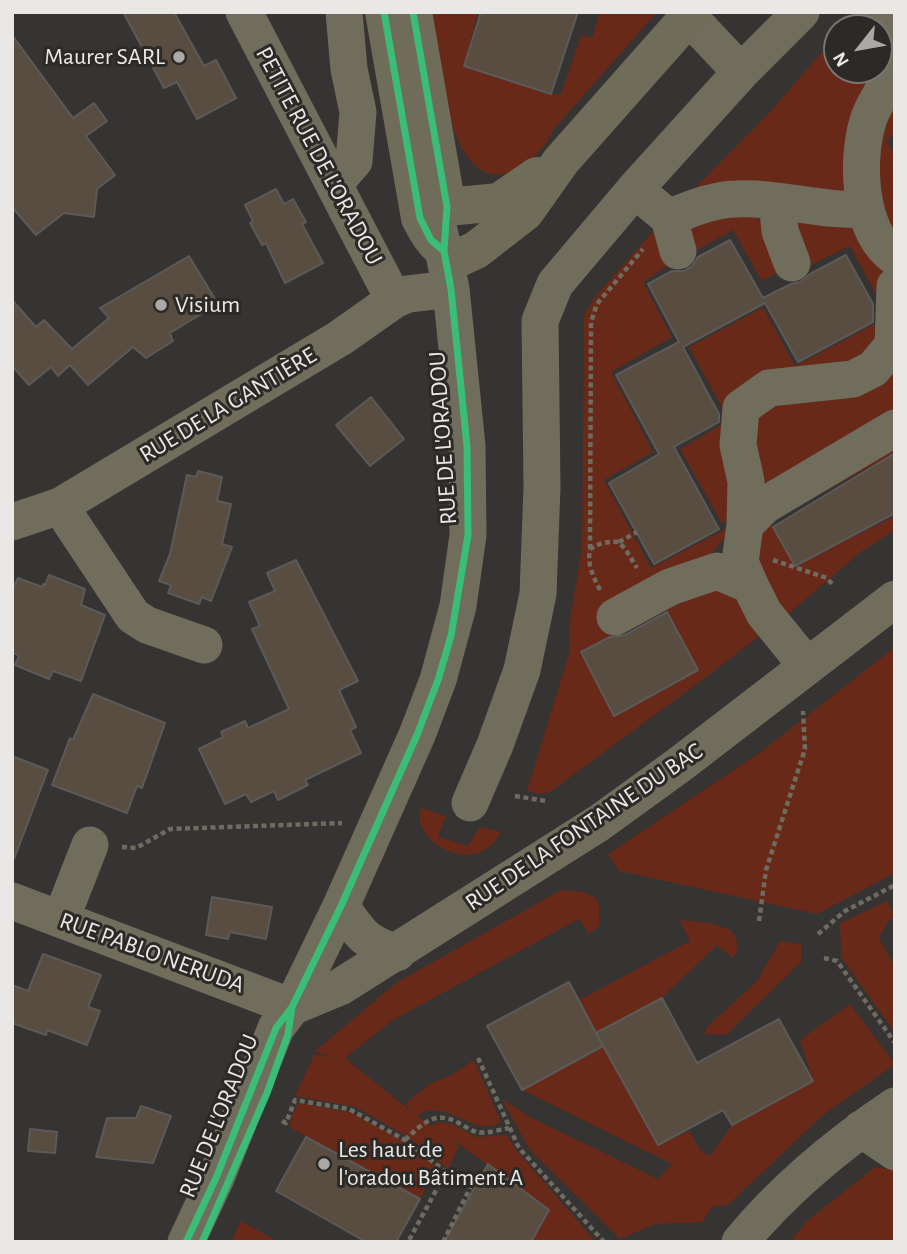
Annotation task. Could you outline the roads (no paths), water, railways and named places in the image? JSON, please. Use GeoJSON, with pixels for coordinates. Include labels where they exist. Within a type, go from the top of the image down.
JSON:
{"type":"FeatureCollection","features":[{"type":"Feature","properties":{"kind":"main road","name":"RUE DE L'ORADOU"},"geometry":{"type":"LineString","coordinates":[[384,12],[420,218],[431,240],[444,251]]}},
{"type":"Feature","properties":{"kind":"main road"},"geometry":{"type":"LineString","coordinates":[[413,12],[447,207],[499,202],[560,162]]}},
{"type":"Feature","properties":{"kind":"main road"},"geometry":{"type":"LineString","coordinates":[[444,251],[461,257],[476,250],[525,212],[560,162],[691,15]]}},
{"type":"Feature","properties":{"kind":"street","name":"PETITE RUE DE L'ORADOU"},"geometry":{"type":"LineString","coordinates":[[244,12],[394,300]]}},
{"type":"Feature","properties":{"kind":"street"},"geometry":{"type":"LineString","coordinates":[[335,183],[354,161],[358,112],[349,69],[344,12]]}},
{"type":"Feature","properties":{"kind":"street"},"geometry":{"type":"LineString","coordinates":[[396,12],[418,145],[444,251]]}},
{"type":"Feature","properties":{"kind":"street"},"geometry":{"type":"LineString","coordinates":[[470,803],[495,745],[522,670],[538,594],[542,487],[540,321],[555,284],[636,188],[741,72],[801,12]]}},
{"type":"Feature","properties":{"kind":"street"},"geometry":{"type":"LineString","coordinates":[[881,12],[888,20],[895,43]]}},
{"type":"Feature","properties":{"kind":"street"},"geometry":{"type":"LineString","coordinates":[[691,15],[741,72]]}},
{"type":"Feature","properties":{"kind":"street"},"geometry":{"type":"LineString","coordinates":[[895,50],[884,88],[868,119],[862,152],[863,200],[873,229],[895,257]]}},
{"type":"Feature","properties":{"kind":"street"},"geometry":{"type":"LineString","coordinates":[[636,188],[674,234],[687,210],[733,198],[777,201],[840,211],[866,209]]}},
{"type":"Feature","properties":{"kind":"street"},"geometry":{"type":"LineString","coordinates":[[777,201],[779,231],[793,263]]}},
{"type":"Feature","properties":{"kind":"street"},"geometry":{"type":"LineString","coordinates":[[444,251],[447,207]]}},
{"type":"Feature","properties":{"kind":"street","name":"RUE DE L'ORADOU"},"geometry":{"type":"LineString","coordinates":[[187,1242],[216,1178],[276,1028],[292,1007],[341,906],[417,735],[438,680],[458,606],[468,536],[467,446],[444,251]]}},
{"type":"Feature","properties":{"kind":"street"},"geometry":{"type":"LineString","coordinates":[[800,671],[764,613],[740,562],[746,481],[738,446],[740,408],[769,388],[853,379],[873,369],[894,345],[895,286]]}},
{"type":"Feature","properties":{"kind":"street"},"geometry":{"type":"LineString","coordinates":[[394,300],[408,294],[450,289]]}},
{"type":"Feature","properties":{"kind":"street","name":"RUE DE LA GANTIÈRE"},"geometry":{"type":"LineString","coordinates":[[12,522],[60,506],[340,338],[394,300]]}},
{"type":"Feature","properties":{"kind":"street"},"geometry":{"type":"LineString","coordinates":[[744,533],[765,505],[895,428]]}},
{"type":"Feature","properties":{"kind":"street"},"geometry":{"type":"LineString","coordinates":[[60,506],[133,616],[147,625],[204,645]]}},
{"type":"Feature","properties":{"kind":"street"},"geometry":{"type":"LineString","coordinates":[[609,606],[717,571],[750,584]]}},
{"type":"Feature","properties":{"kind":"street","name":"RUE DE LA FONTAINE DU BAC"},"geometry":{"type":"LineString","coordinates":[[292,1007],[340,987],[397,953],[599,823],[895,599]]}},
{"type":"Feature","properties":{"kind":"street"},"geometry":{"type":"LineString","coordinates":[[61,919],[90,845]]}},
{"type":"Feature","properties":{"kind":"street","name":"RUE PABLO NERUDA"},"geometry":{"type":"LineString","coordinates":[[12,901],[292,1007]]}},
{"type":"Feature","properties":{"kind":"street"},"geometry":{"type":"LineString","coordinates":[[341,906],[357,929],[374,945],[397,953]]}},
{"type":"Feature","properties":{"kind":"street","name":"RUE DE L'ORADOU"},"geometry":{"type":"LineString","coordinates":[[202,1242],[267,1093],[288,1034],[292,1007]]}},
{"type":"Feature","properties":{"kind":"street"},"geometry":{"type":"LineString","coordinates":[[740,1242],[802,1177],[861,1129],[895,1106]]}},
{"type":"Feature","properties":{"kind":"street"},"geometry":{"type":"LineString","coordinates":[[861,1129],[895,1152]]}},
{"type":"Feature","properties":{"kind":"place","name":"Maurer SARL"},"geometry":{"type":"Point","coordinates":[179,57]}},
{"type":"Feature","properties":{"kind":"place","name":"Visium"},"geometry":{"type":"Point","coordinates":[161,305]}},
{"type":"Feature","properties":{"kind":"place","name":"Les haut de l'oradou Bâtiment A"},"geometry":{"type":"Point","coordinates":[324,1164]}}]}
